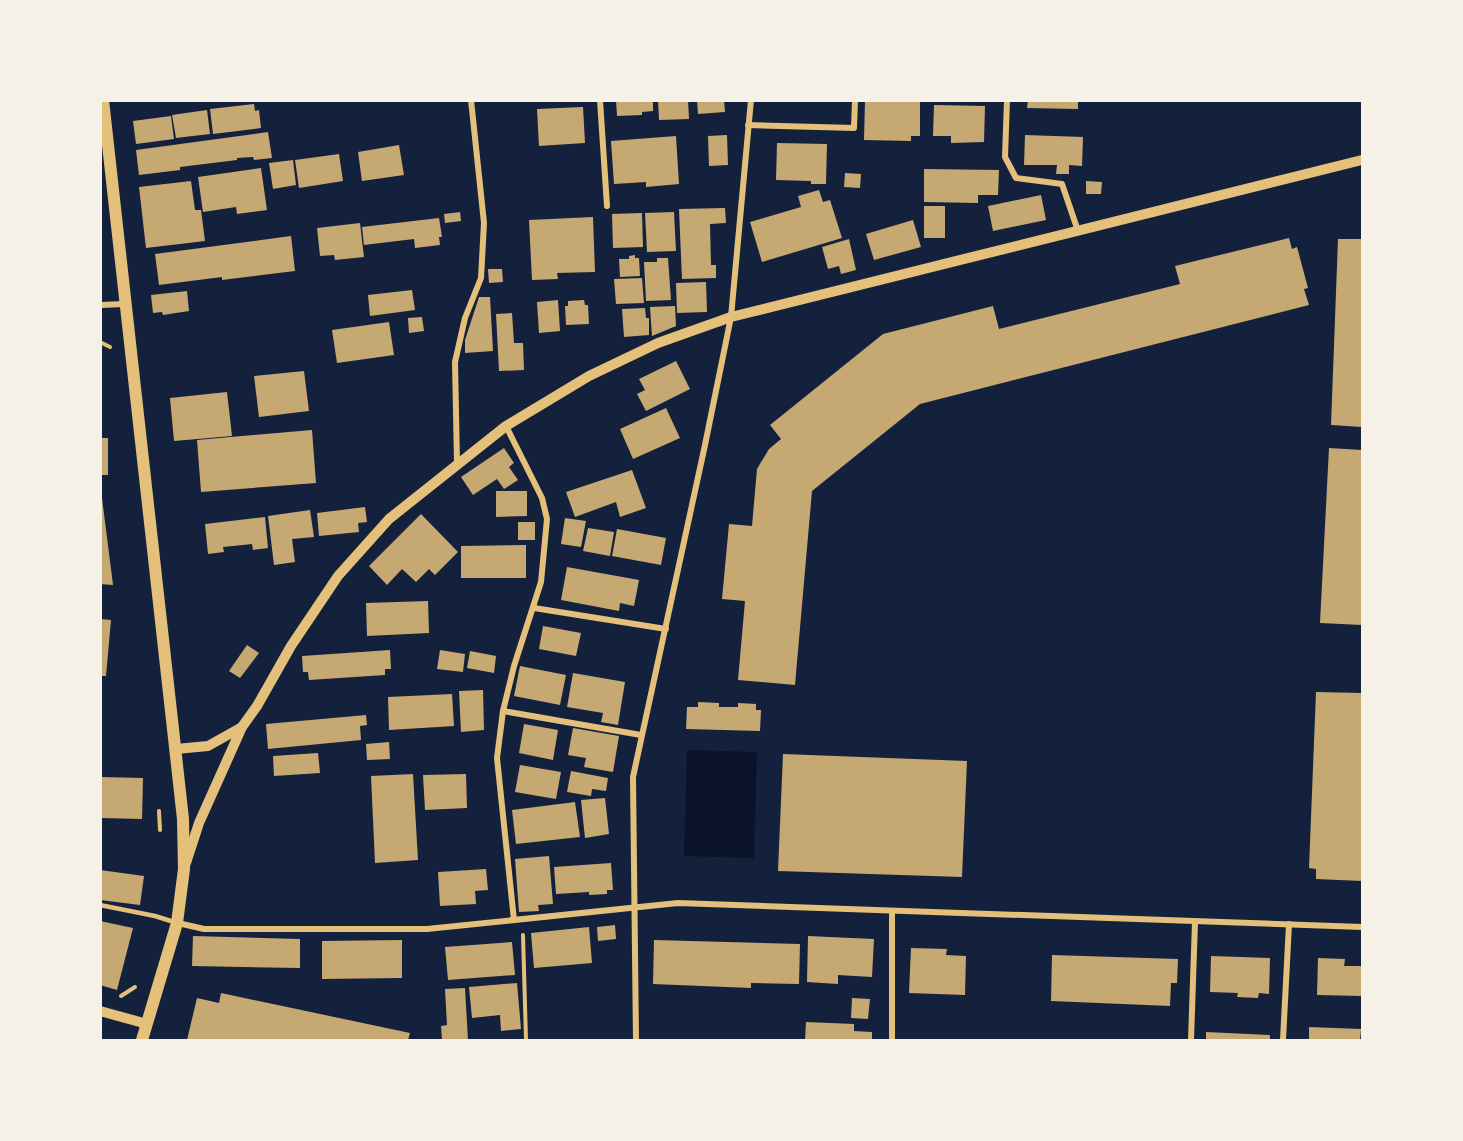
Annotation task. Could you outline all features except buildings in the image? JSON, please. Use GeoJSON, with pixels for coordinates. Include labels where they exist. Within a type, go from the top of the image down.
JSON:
{"type":"FeatureCollection","features":[{"type":"Feature","properties":{"kind":"main road"},"geometry":{"type":"LineString","coordinates":[[103,100],[183,819],[184,869],[177,923],[142,1041]]}},
{"type":"Feature","properties":{"kind":"street"},"geometry":{"type":"LineString","coordinates":[[458,463],[456,362],[465,318],[481,278],[484,223],[471,100]]}},
{"type":"Feature","properties":{"kind":"street"},"geometry":{"type":"LineString","coordinates":[[600,100],[608,206]]}},
{"type":"Feature","properties":{"kind":"street"},"geometry":{"type":"LineString","coordinates":[[636,1041],[633,777],[731,317],[751,100]]}},
{"type":"Feature","properties":{"kind":"street"},"geometry":{"type":"LineString","coordinates":[[748,125],[854,128],[855,100]]}},
{"type":"Feature","properties":{"kind":"street"},"geometry":{"type":"LineString","coordinates":[[1007,100],[1005,157],[1016,178],[1062,184],[1078,231]]}},
{"type":"Feature","properties":{"kind":"street"},"geometry":{"type":"LineString","coordinates":[[184,869],[199,823],[242,727],[257,706],[291,646],[338,576],[389,519],[506,426],[590,376],[658,343],[731,317],[1362,160]]}},
{"type":"Feature","properties":{"kind":"street"},"geometry":{"type":"LineString","coordinates":[[100,305],[125,304]]}},
{"type":"Feature","properties":{"kind":"street"},"geometry":{"type":"LineString","coordinates":[[506,426],[542,498],[547,519],[541,582],[514,666],[503,711],[497,758],[514,920]]}},
{"type":"Feature","properties":{"kind":"street"},"geometry":{"type":"LineString","coordinates":[[534,608],[666,629]]}},
{"type":"Feature","properties":{"kind":"street"},"geometry":{"type":"LineString","coordinates":[[503,711],[641,735]]}},
{"type":"Feature","properties":{"kind":"street"},"geometry":{"type":"LineString","coordinates":[[176,749],[208,746],[242,727]]}},
{"type":"Feature","properties":{"kind":"street"},"geometry":{"type":"LineString","coordinates":[[177,923],[204,929],[427,929],[678,903],[1362,927]]}},
{"type":"Feature","properties":{"kind":"street"},"geometry":{"type":"LineString","coordinates":[[892,911],[892,1041]]}},
{"type":"Feature","properties":{"kind":"street"},"geometry":{"type":"LineString","coordinates":[[1191,1041],[1195,922]]}},
{"type":"Feature","properties":{"kind":"street"},"geometry":{"type":"LineString","coordinates":[[1283,1041],[1289,924]]}},
{"type":"Feature","properties":{"kind":"street"},"geometry":{"type":"LineString","coordinates":[[100,1011],[147,1024]]}},
{"type":"Feature","properties":{"kind":"lane"},"geometry":{"type":"LineString","coordinates":[[100,905],[155,916],[177,923]]}},
{"type":"Feature","properties":{"kind":"path"},"geometry":{"type":"LineString","coordinates":[[100,342],[111,348],[112,356]]}},
{"type":"Feature","properties":{"kind":"path"},"geometry":{"type":"LineString","coordinates":[[159,808],[161,840]]}},
{"type":"Feature","properties":{"kind":"path"},"geometry":{"type":"LineString","coordinates":[[523,919],[526,1041]]}},
{"type":"Feature","properties":{"kind":"path"},"geometry":{"type":"LineString","coordinates":[[121,996],[134,989],[137,979]]}},
{"type":"Feature","properties":{"kind":"water"},"geometry":{"type":"Polygon","coordinates":[[[687,750],[757,752],[754,858],[684,856],[687,750]]]}}]}
